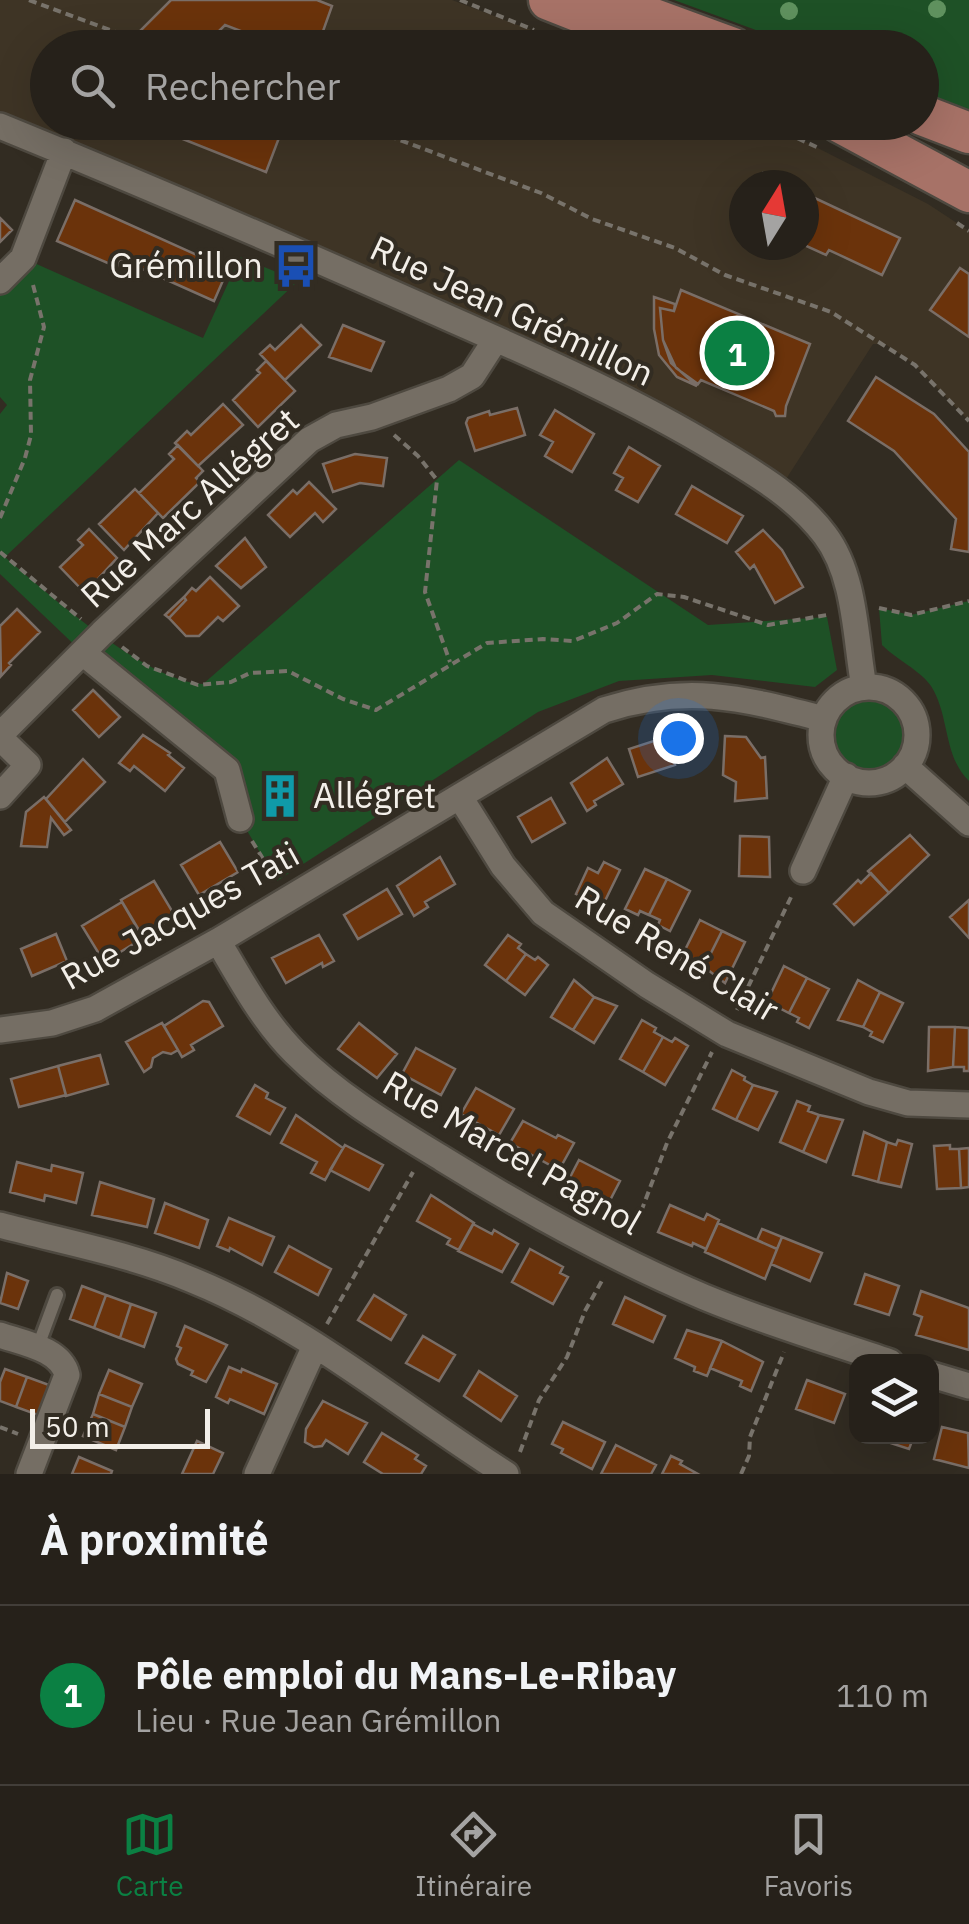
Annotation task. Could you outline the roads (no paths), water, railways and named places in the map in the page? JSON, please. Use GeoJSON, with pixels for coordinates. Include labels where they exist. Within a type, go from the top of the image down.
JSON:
{"type":"FeatureCollection","features":[{"type":"Feature","properties":{"kind":"main road"},"geometry":{"type":"LineString","coordinates":[[602,0],[684,30]]}},
{"type":"Feature","properties":{"kind":"main road"},"geometry":{"type":"LineString","coordinates":[[547,17],[598,30]]}},
{"type":"Feature","properties":{"kind":"main road"},"geometry":{"type":"LineString","coordinates":[[939,122],[969,132]]}},
{"type":"Feature","properties":{"kind":"main road"},"geometry":{"type":"LineString","coordinates":[[872,140],[969,192]]}},
{"type":"Feature","properties":{"kind":"street","name":"Rue Jean Grémillon"},"geometry":{"type":"LineString","coordinates":[[0,126],[30,138]]}},
{"type":"Feature","properties":{"kind":"street","name":"Rue Jean Grémillon"},"geometry":{"type":"LineString","coordinates":[[34,140],[620,396],[697,438],[784,493],[827,538],[848,583],[864,688]]}},
{"type":"Feature","properties":{"kind":"street"},"geometry":{"type":"LineString","coordinates":[[0,281],[23,258],[64,152]]}},
{"type":"Feature","properties":{"kind":"street","name":"Rue Marc Allégret"},"geometry":{"type":"LineString","coordinates":[[0,796],[28,765],[0,736],[102,634],[309,440],[336,426],[449,390],[472,376],[496,339]]}},
{"type":"Feature","properties":{"kind":"street"},"geometry":{"type":"LineString","coordinates":[[83,654],[228,770],[240,819]]}},
{"type":"Feature","properties":{"kind":"street"},"geometry":{"type":"LineString","coordinates":[[864,688],[894,694],[911,712],[916,743],[905,766],[874,782],[846,776],[833,766],[824,752],[821,735],[824,719],[837,699],[864,688]]}},
{"type":"Feature","properties":{"kind":"street","name":"Rue Jacques Tati"},"geometry":{"type":"LineString","coordinates":[[0,1030],[52,1024],[95,1009],[218,941],[604,710],[642,698],[682,694],[723,696],[824,719]]}},
{"type":"Feature","properties":{"kind":"street"},"geometry":{"type":"LineString","coordinates":[[905,766],[969,823]]}},
{"type":"Feature","properties":{"kind":"street"},"geometry":{"type":"LineString","coordinates":[[803,871],[846,776]]}},
{"type":"Feature","properties":{"kind":"street","name":"Rue René Clair"},"geometry":{"type":"LineString","coordinates":[[460,796],[502,866],[543,913],[647,985],[727,1034],[869,1092],[908,1103],[969,1105]]}},
{"type":"Feature","properties":{"kind":"street","name":"Rue Marcel Pagnol"},"geometry":{"type":"LineString","coordinates":[[218,941],[267,1020],[293,1051],[332,1088],[427,1149],[541,1219],[614,1256],[706,1298],[866,1354]]}},
{"type":"Feature","properties":{"kind":"street"},"geometry":{"type":"LineString","coordinates":[[0,1225],[190,1278],[234,1298],[510,1469]]}},
{"type":"Feature","properties":{"kind":"street"},"geometry":{"type":"LineString","coordinates":[[0,1335],[57,1357],[67,1375],[29,1474]]}},
{"type":"Feature","properties":{"kind":"street"},"geometry":{"type":"LineString","coordinates":[[256,1474],[315,1346]]}},
{"type":"Feature","properties":{"kind":"street"},"geometry":{"type":"LineString","coordinates":[[939,1377],[969,1386]]}},
{"type":"Feature","properties":{"kind":"lane"},"geometry":{"type":"LineString","coordinates":[[37,1349],[57,1295]]}},
{"type":"Feature","properties":{"kind":"place","name":"Grémillon"},"geometry":{"type":"Point","coordinates":[296,266]}},
{"type":"Feature","properties":{"kind":"place","name":"Pôle emploi du Mans-Le-Ribay"},"geometry":{"type":"Point","coordinates":[737,353]}},
{"type":"Feature","properties":{"kind":"place","name":"Allégret"},"geometry":{"type":"Point","coordinates":[280,796]}}]}
